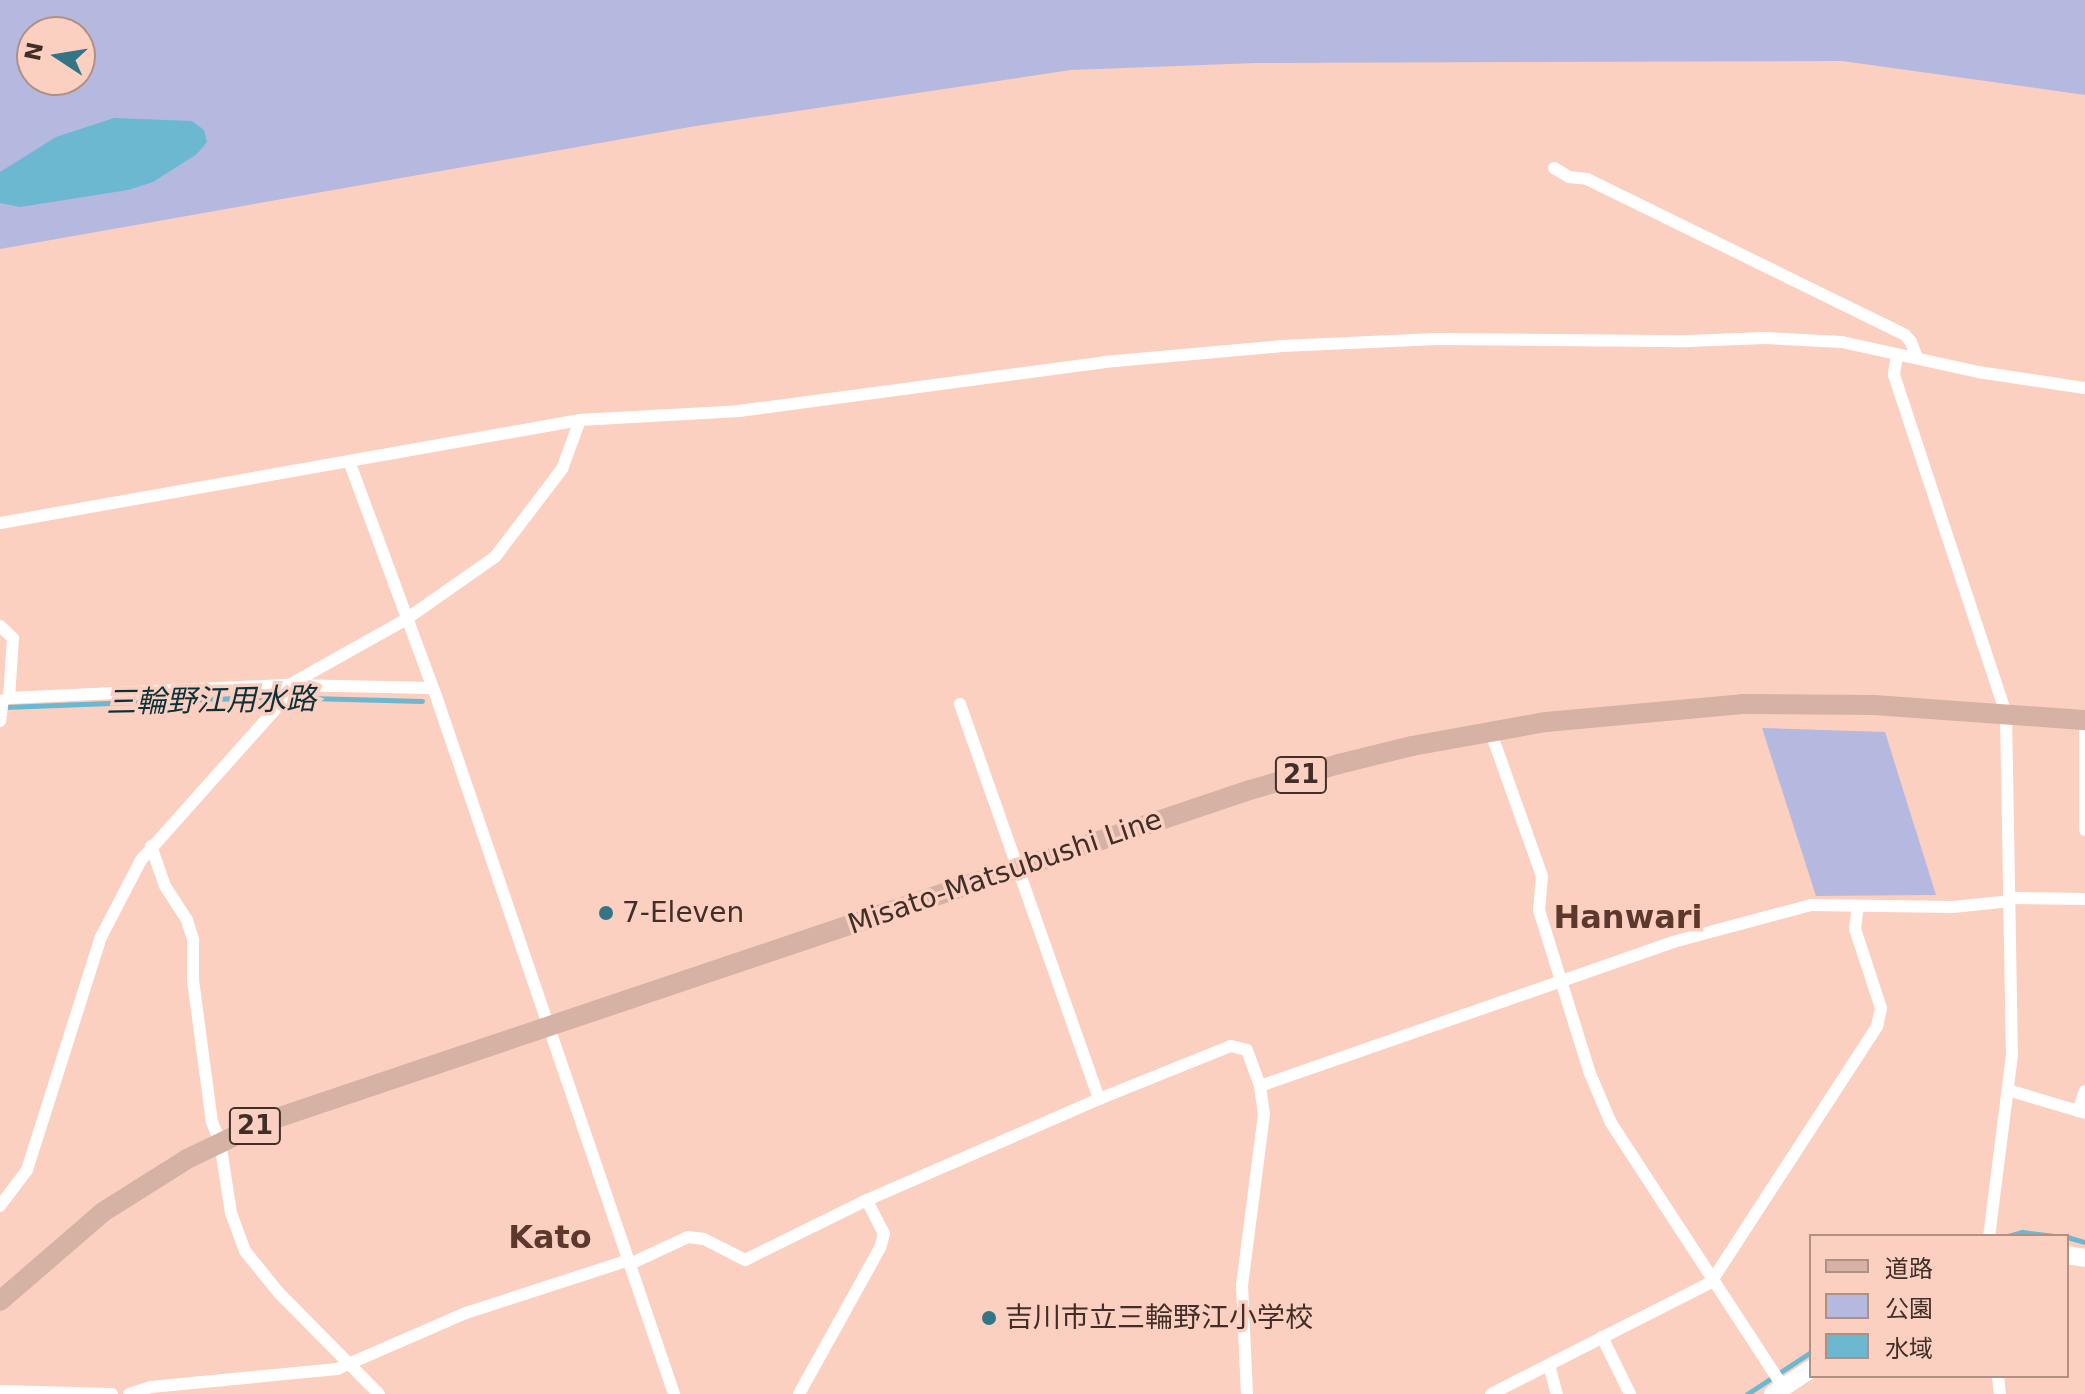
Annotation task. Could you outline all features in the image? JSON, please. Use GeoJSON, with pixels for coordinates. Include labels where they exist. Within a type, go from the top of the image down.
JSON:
{"type":"FeatureCollection","features":[{"type":"Feature","properties":{"kind":"main road","name":"Misato-Matsubushi Line"},"geometry":{"type":"LineString","coordinates":[[1,1297],[103,1212],[149,1181],[220,1142],[312,1104],[1016,868],[1339,764],[1490,730],[1598,715],[1742,704],[1874,705],[2085,720]]}},
{"type":"Feature","properties":{"kind":"street"},"geometry":{"type":"LineString","coordinates":[[1554,168],[1569,177],[1587,179],[1905,335],[1917,358]]}},
{"type":"Feature","properties":{"kind":"street"},"geometry":{"type":"LineString","coordinates":[[0,523],[580,420],[739,411],[1104,362],[1297,346],[1452,338],[1688,341],[1765,338],[1842,342],[1897,355],[2085,388]]}},
{"type":"Feature","properties":{"kind":"street"},"geometry":{"type":"LineString","coordinates":[[1897,355],[1894,375],[2006,714],[2012,1055],[1988,1233]]}},
{"type":"Feature","properties":{"kind":"street"},"geometry":{"type":"LineString","coordinates":[[0,1206],[27,1170],[101,937],[127,882],[151,846],[281,703],[289,685],[405,620],[495,557],[562,469],[580,420]]}},
{"type":"Feature","properties":{"kind":"street"},"geometry":{"type":"LineString","coordinates":[[349,461],[550,1026],[674,1394]]}},
{"type":"Feature","properties":{"kind":"street"},"geometry":{"type":"LineString","coordinates":[[0,626],[13,638],[0,721]]}},
{"type":"Feature","properties":{"kind":"street"},"geometry":{"type":"LineString","coordinates":[[4,699],[289,685],[432,688]]}},
{"type":"Feature","properties":{"kind":"street"},"geometry":{"type":"LineString","coordinates":[[960,704],[1099,1099]]}},
{"type":"Feature","properties":{"kind":"street"},"geometry":{"type":"LineString","coordinates":[[2085,720],[2085,830]]}},
{"type":"Feature","properties":{"kind":"street"},"geometry":{"type":"LineString","coordinates":[[1490,730],[1542,876],[1539,910],[1589,1071],[1611,1123],[1770,1367],[1778,1387],[1809,1370]]}},
{"type":"Feature","properties":{"kind":"street"},"geometry":{"type":"LineString","coordinates":[[151,846],[165,886],[187,920],[193,940],[193,980],[212,1122],[220,1142],[231,1213],[245,1251],[258,1271],[379,1394]]}},
{"type":"Feature","properties":{"kind":"street"},"geometry":{"type":"LineString","coordinates":[[1260,1086],[1345,1058],[1419,1028],[1561,983],[1673,942],[1811,905],[1953,907],[2011,900],[2085,899]]}},
{"type":"Feature","properties":{"kind":"street"},"geometry":{"type":"LineString","coordinates":[[1491,1394],[1713,1280],[1877,1026],[1881,1008],[1855,929],[1858,906]]}},
{"type":"Feature","properties":{"kind":"street"},"geometry":{"type":"LineString","coordinates":[[129,1394],[151,1387],[337,1369],[466,1313],[629,1262],[688,1237],[704,1239],[745,1260],[867,1200],[1099,1099],[1231,1046],[1247,1050],[1260,1086],[1264,1114],[1242,1285],[1247,1394]]}},
{"type":"Feature","properties":{"kind":"street"},"geometry":{"type":"LineString","coordinates":[[2008,1090],[2081,1112],[2085,1091]]}},
{"type":"Feature","properties":{"kind":"street"},"geometry":{"type":"LineString","coordinates":[[799,1394],[880,1248],[884,1234],[867,1200]]}},
{"type":"Feature","properties":{"kind":"street"},"geometry":{"type":"LineString","coordinates":[[1602,1337],[1630,1394]]}},
{"type":"Feature","properties":{"kind":"street"},"geometry":{"type":"LineString","coordinates":[[1549,1365],[1557,1394]]}},
{"type":"Feature","properties":{"kind":"street"},"geometry":{"type":"LineString","coordinates":[[0,1391],[112,1394]]}},
{"type":"Feature","properties":{"kind":"green space"},"geometry":{"type":"Polygon","coordinates":[[[0,0],[2085,0],[2085,95],[1842,61],[1257,63],[1071,70],[696,126],[0,249],[0,0]]]}},
{"type":"Feature","properties":{"kind":"green space"},"geometry":{"type":"Polygon","coordinates":[[[1762,728],[1885,732],[1936,895],[1816,896],[1762,728]]]}},
{"type":"Feature","properties":{"kind":"water"},"geometry":{"type":"Polygon","coordinates":[[[114,118],[192,121],[204,130],[207,142],[197,154],[153,182],[128,190],[20,207],[0,203],[0,172],[56,137],[114,118]]]}},
{"type":"Feature","properties":{"kind":"waterway","name":"三輪野江用水路"},"geometry":{"type":"LineString","coordinates":[[5,707],[271,697],[422,701]]}},
{"type":"Feature","properties":{"kind":"waterway"},"geometry":{"type":"LineString","coordinates":[[2015,1234],[2040,1234]]}},
{"type":"Feature","properties":{"kind":"waterway"},"geometry":{"type":"LineString","coordinates":[[2069,1238],[2085,1242]]}},
{"type":"Feature","properties":{"kind":"waterway"},"geometry":{"type":"LineString","coordinates":[[1747,1394],[1809,1353]]}},
{"type":"Feature","properties":{"kind":"place","name":"7-Eleven"},"geometry":{"type":"Point","coordinates":[606,913]}},
{"type":"Feature","properties":{"kind":"place","name":"吉川市立三輪野江小学校"},"geometry":{"type":"Point","coordinates":[989,1318]}},
{"type":"Feature","properties":{"kind":"district","name":"Hanwari"},"geometry":{"type":"Point","coordinates":[1628,917]}},
{"type":"Feature","properties":{"kind":"district","name":"Kato"},"geometry":{"type":"Point","coordinates":[550,1237]}}]}
